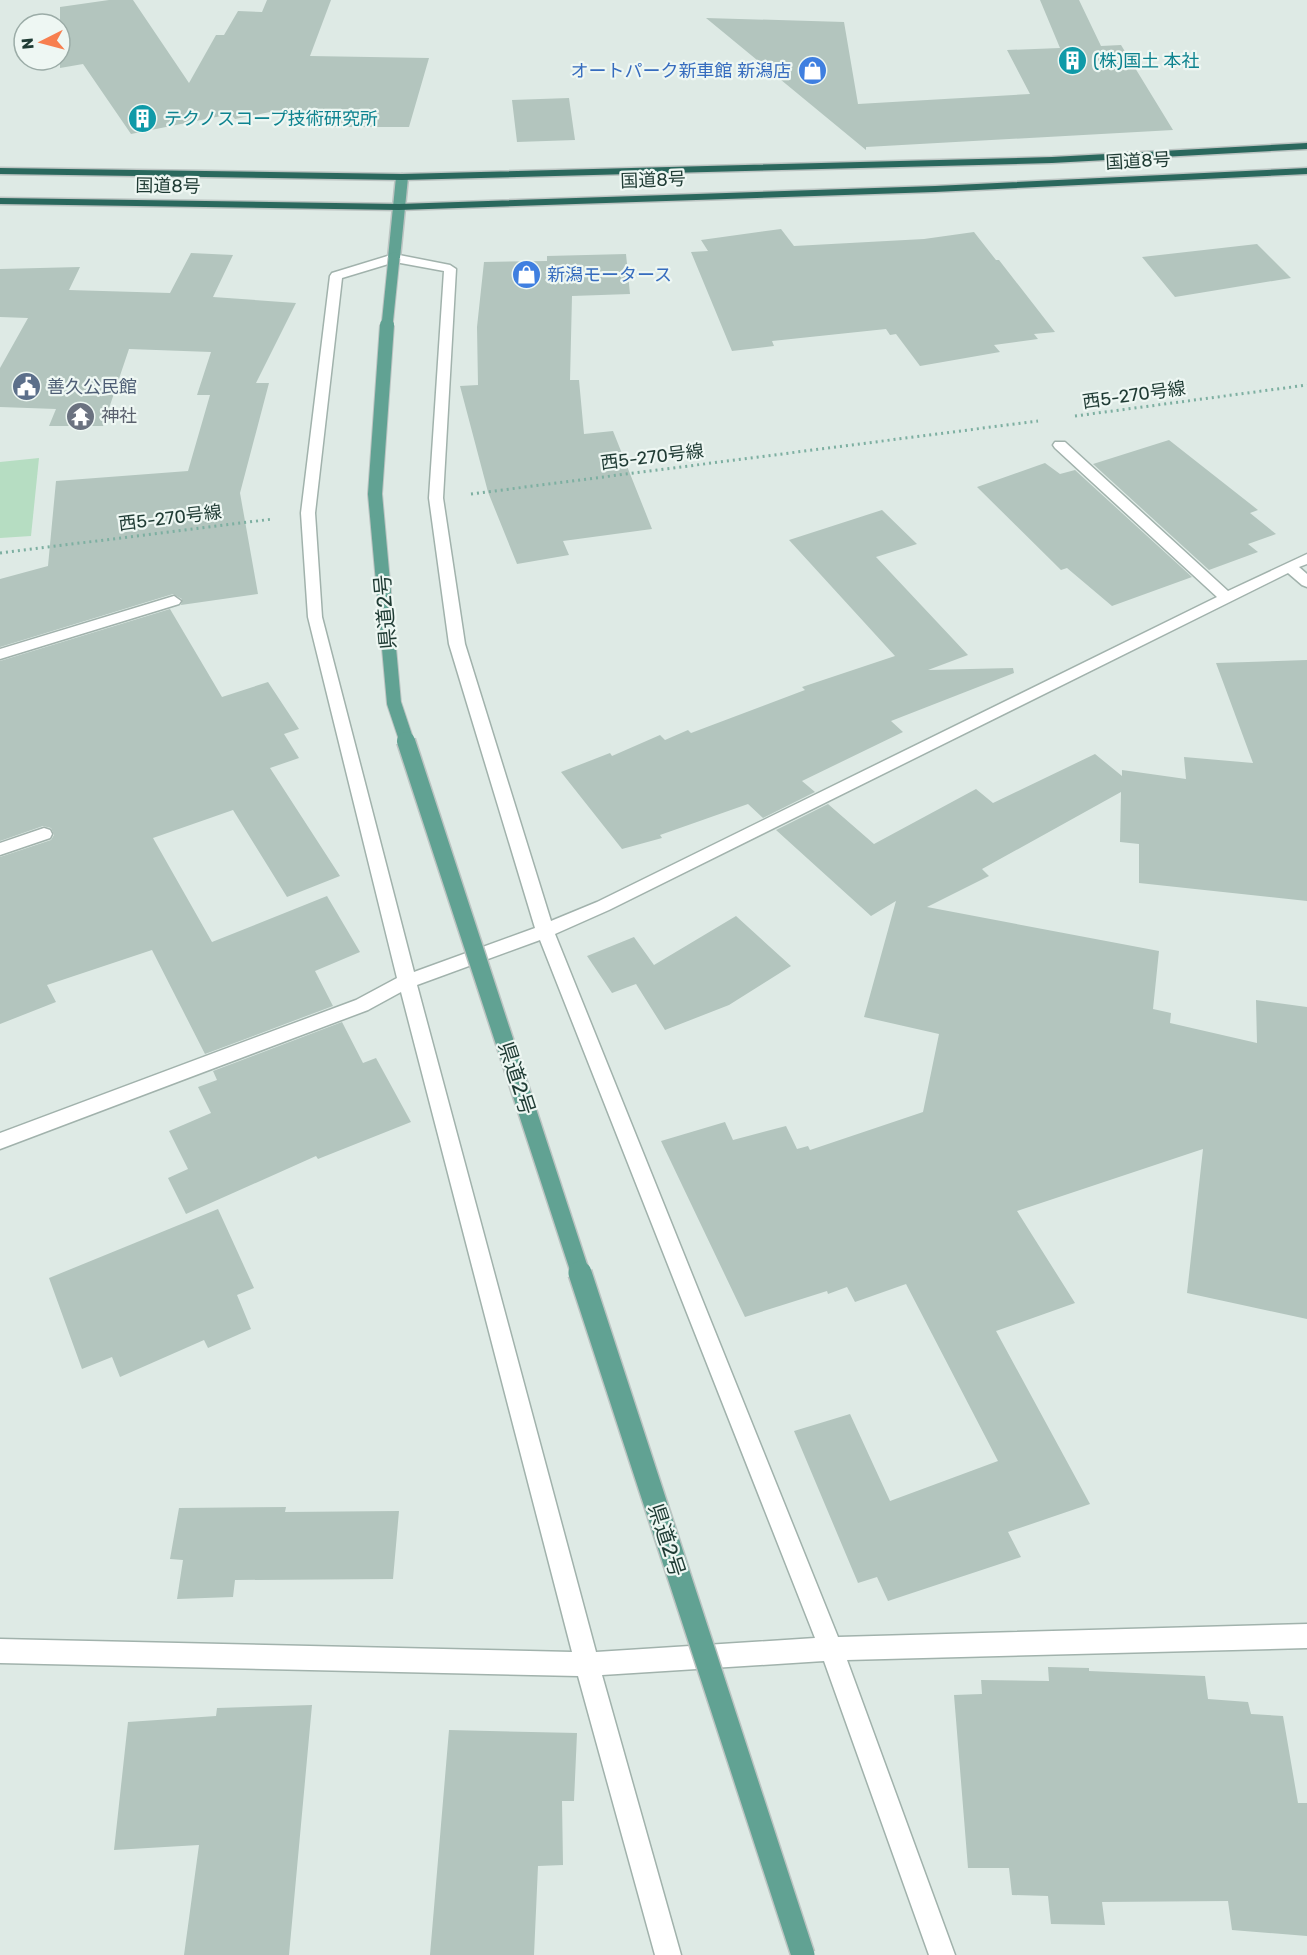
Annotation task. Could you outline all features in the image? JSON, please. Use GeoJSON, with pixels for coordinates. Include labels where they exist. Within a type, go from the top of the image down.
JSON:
{"type":"FeatureCollection","features":[{"type":"Feature","properties":{"kind":"highway","name":"国道8号"},"geometry":{"type":"LineString","coordinates":[[0,171],[402,177],[1052,160],[1307,146]]}},
{"type":"Feature","properties":{"kind":"highway","name":"国道8号"},"geometry":{"type":"LineString","coordinates":[[0,201],[399,207],[935,189],[1307,171]]}},
{"type":"Feature","properties":{"kind":"main road","name":"県道2号"},"geometry":{"type":"LineString","coordinates":[[402,177],[375,494],[394,703],[803,1955]]}},
{"type":"Feature","properties":{"kind":"street"},"geometry":{"type":"LineString","coordinates":[[668,1955],[587,1664],[407,981],[315,617],[308,513],[336,276],[394,258],[450,268],[436,498],[457,644],[545,931],[831,1649],[942,1955]]}},
{"type":"Feature","properties":{"kind":"street"},"geometry":{"type":"LineString","coordinates":[[1060,445],[1226,597]]}},
{"type":"Feature","properties":{"kind":"street"},"geometry":{"type":"LineString","coordinates":[[0,1141],[362,1005],[407,981],[545,931],[603,906],[1307,558]]}},
{"type":"Feature","properties":{"kind":"street"},"geometry":{"type":"LineString","coordinates":[[1289,566],[1307,582]]}},
{"type":"Feature","properties":{"kind":"street"},"geometry":{"type":"LineString","coordinates":[[0,654],[174,601]]}},
{"type":"Feature","properties":{"kind":"street"},"geometry":{"type":"LineString","coordinates":[[0,849],[44,834]]}},
{"type":"Feature","properties":{"kind":"street"},"geometry":{"type":"LineString","coordinates":[[0,1652],[587,1664],[831,1649],[1307,1636]]}},
{"type":"Feature","properties":{"kind":"path","name":"西5-270号線"},"geometry":{"type":"LineString","coordinates":[[1074,417],[1307,386]]}},
{"type":"Feature","properties":{"kind":"path","name":"西5-270号線"},"geometry":{"type":"LineString","coordinates":[[436,498],[1039,421]]}},
{"type":"Feature","properties":{"kind":"path","name":"西5-270号線"},"geometry":{"type":"LineString","coordinates":[[0,553],[308,513]]}},
{"type":"Feature","properties":{"kind":"green space"},"geometry":{"type":"Polygon","coordinates":[[[39,458],[31,536],[0,538],[0,462],[39,458]]]}},
{"type":"Feature","properties":{"kind":"building"},"geometry":{"type":"Polygon","coordinates":[[[109,0],[133,0],[189,83],[216,35],[224,35],[238,11],[262,12],[267,0],[331,0],[310,56],[429,58],[409,127],[324,127],[328,113],[270,112],[235,119],[231,114],[131,134],[83,64],[72,66],[72,12],[60,12],[60,7],[109,0]]]}},
{"type":"Feature","properties":{"kind":"building"},"geometry":{"type":"Polygon","coordinates":[[[1040,0],[1079,0],[1101,46],[1121,45],[1173,130],[866,147],[866,150],[706,18],[844,22],[858,104],[1030,94],[1007,50],[1060,48],[1040,0]]]}},
{"type":"Feature","properties":{"kind":"building"},"geometry":{"type":"Polygon","coordinates":[[[569,98],[575,140],[517,142],[512,100],[569,98]]]}},
{"type":"Feature","properties":{"kind":"building"},"geometry":{"type":"Polygon","coordinates":[[[781,229],[794,246],[924,239],[974,232],[996,260],[999,260],[1055,332],[1034,334],[1038,339],[994,345],[1000,352],[920,366],[896,334],[890,335],[886,329],[772,341],[774,346],[732,351],[691,252],[708,251],[701,240],[781,229]]]}},
{"type":"Feature","properties":{"kind":"building"},"geometry":{"type":"Polygon","coordinates":[[[1257,244],[1291,278],[1175,297],[1142,257],[1257,244]]]}},
{"type":"Feature","properties":{"kind":"building"},"geometry":{"type":"Polygon","coordinates":[[[191,253],[233,255],[213,297],[296,303],[256,383],[269,383],[240,493],[258,594],[181,605],[182,599],[173,594],[0,647],[0,579],[48,566],[56,481],[188,471],[210,395],[197,395],[211,352],[129,349],[103,426],[49,426],[56,409],[0,407],[0,368],[28,318],[0,317],[0,269],[80,267],[69,290],[170,293],[191,253]]]}},
{"type":"Feature","properties":{"kind":"building"},"geometry":{"type":"Polygon","coordinates":[[[626,254],[630,294],[572,296],[570,380],[579,380],[584,434],[613,431],[652,529],[563,541],[569,555],[517,564],[488,492],[460,386],[478,385],[477,327],[484,262],[547,261],[547,256],[626,254]]]}},
{"type":"Feature","properties":{"kind":"building"},"geometry":{"type":"Polygon","coordinates":[[[1169,440],[1258,510],[1250,513],[1276,534],[1248,544],[1258,552],[1209,570],[1093,464],[1169,440]]]}},
{"type":"Feature","properties":{"kind":"building"},"geometry":{"type":"Polygon","coordinates":[[[1045,463],[1060,474],[1075,470],[1192,577],[1112,606],[1067,568],[1061,570],[977,487],[1045,463]]]}},
{"type":"Feature","properties":{"kind":"building"},"geometry":{"type":"Polygon","coordinates":[[[882,510],[917,544],[876,557],[968,655],[928,670],[1013,668],[1014,673],[891,721],[903,732],[802,781],[815,792],[763,818],[748,804],[660,835],[662,838],[622,849],[561,772],[610,753],[612,756],[660,735],[665,740],[688,730],[691,733],[805,690],[802,687],[895,656],[789,540],[882,510]]]}},
{"type":"Feature","properties":{"kind":"building"},"geometry":{"type":"Polygon","coordinates":[[[170,609],[222,697],[268,682],[299,729],[284,734],[299,758],[270,768],[340,876],[287,897],[233,810],[153,838],[212,942],[327,896],[360,952],[315,971],[333,1006],[205,1054],[152,950],[47,985],[56,1002],[0,1024],[0,857],[51,840],[54,835],[51,828],[43,826],[0,841],[0,661],[170,609]]]}},
{"type":"Feature","properties":{"kind":"building"},"geometry":{"type":"Polygon","coordinates":[[[1307,660],[1307,901],[1139,883],[1139,844],[1120,842],[1121,792],[982,869],[989,876],[927,907],[1159,951],[1153,1009],[1171,1013],[1170,1023],[1257,1043],[1256,1000],[1307,1007],[1307,1319],[1187,1293],[1203,1149],[1017,1211],[1075,1303],[996,1331],[1090,1504],[1008,1532],[1021,1557],[888,1601],[877,1577],[858,1583],[794,1431],[850,1414],[890,1501],[998,1461],[906,1284],[855,1302],[847,1287],[828,1294],[827,1291],[745,1317],[661,1141],[725,1122],[733,1140],[786,1126],[797,1149],[808,1146],[810,1150],[923,1112],[939,1034],[864,1017],[896,901],[871,916],[776,830],[828,804],[874,844],[976,789],[993,803],[1095,754],[1122,776],[1122,770],[1186,779],[1184,757],[1253,763],[1216,663],[1307,660]]]}},
{"type":"Feature","properties":{"kind":"building"},"geometry":{"type":"Polygon","coordinates":[[[736,916],[791,966],[729,1005],[665,1030],[636,984],[612,993],[587,956],[634,937],[654,965],[736,916]]]}},
{"type":"Feature","properties":{"kind":"building"},"geometry":{"type":"Polygon","coordinates":[[[342,1022],[363,1063],[376,1058],[411,1122],[318,1159],[316,1156],[186,1214],[168,1178],[188,1169],[169,1131],[211,1113],[198,1087],[217,1080],[213,1071],[342,1022]]]}},
{"type":"Feature","properties":{"kind":"building"},"geometry":{"type":"Polygon","coordinates":[[[218,1209],[254,1288],[237,1295],[251,1329],[208,1348],[204,1340],[120,1377],[112,1357],[82,1369],[49,1278],[218,1209]]]}},
{"type":"Feature","properties":{"kind":"building"},"geometry":{"type":"Polygon","coordinates":[[[286,1507],[285,1512],[399,1511],[393,1579],[235,1580],[233,1597],[177,1599],[183,1560],[170,1559],[179,1508],[286,1507]]]}},
{"type":"Feature","properties":{"kind":"building"},"geometry":{"type":"Polygon","coordinates":[[[1048,1667],[1205,1676],[1208,1699],[1248,1702],[1251,1714],[1283,1716],[1298,1803],[1307,1803],[1307,1936],[1232,1930],[1228,1901],[1102,1902],[1105,1925],[1051,1924],[1048,1896],[1012,1895],[1009,1868],[968,1868],[954,1695],[982,1694],[981,1680],[1049,1681],[1048,1667]]]}},
{"type":"Feature","properties":{"kind":"building"},"geometry":{"type":"Polygon","coordinates":[[[312,1705],[289,1955],[184,1955],[199,1845],[114,1850],[128,1722],[216,1716],[217,1708],[312,1705]]]}},
{"type":"Feature","properties":{"kind":"building"},"geometry":{"type":"Polygon","coordinates":[[[449,1730],[577,1733],[574,1801],[562,1801],[563,1865],[538,1866],[534,1955],[430,1955],[449,1730]]]}},
{"type":"Feature","properties":{"kind":"place","name":"(株)国土 本社"},"geometry":{"type":"Point","coordinates":[1072,61]}},
{"type":"Feature","properties":{"kind":"place","name":"オートパーク新車館 新潟店"},"geometry":{"type":"Point","coordinates":[812,71]}},
{"type":"Feature","properties":{"kind":"place","name":"テクノスコープ技術研究所"},"geometry":{"type":"Point","coordinates":[143,119]}},
{"type":"Feature","properties":{"kind":"place","name":"新潟モータース"},"geometry":{"type":"Point","coordinates":[526,275]}},
{"type":"Feature","properties":{"kind":"place","name":"善久公民館"},"geometry":{"type":"Point","coordinates":[26,387]}},
{"type":"Feature","properties":{"kind":"place","name":"神社"},"geometry":{"type":"Point","coordinates":[80,416]}}]}
